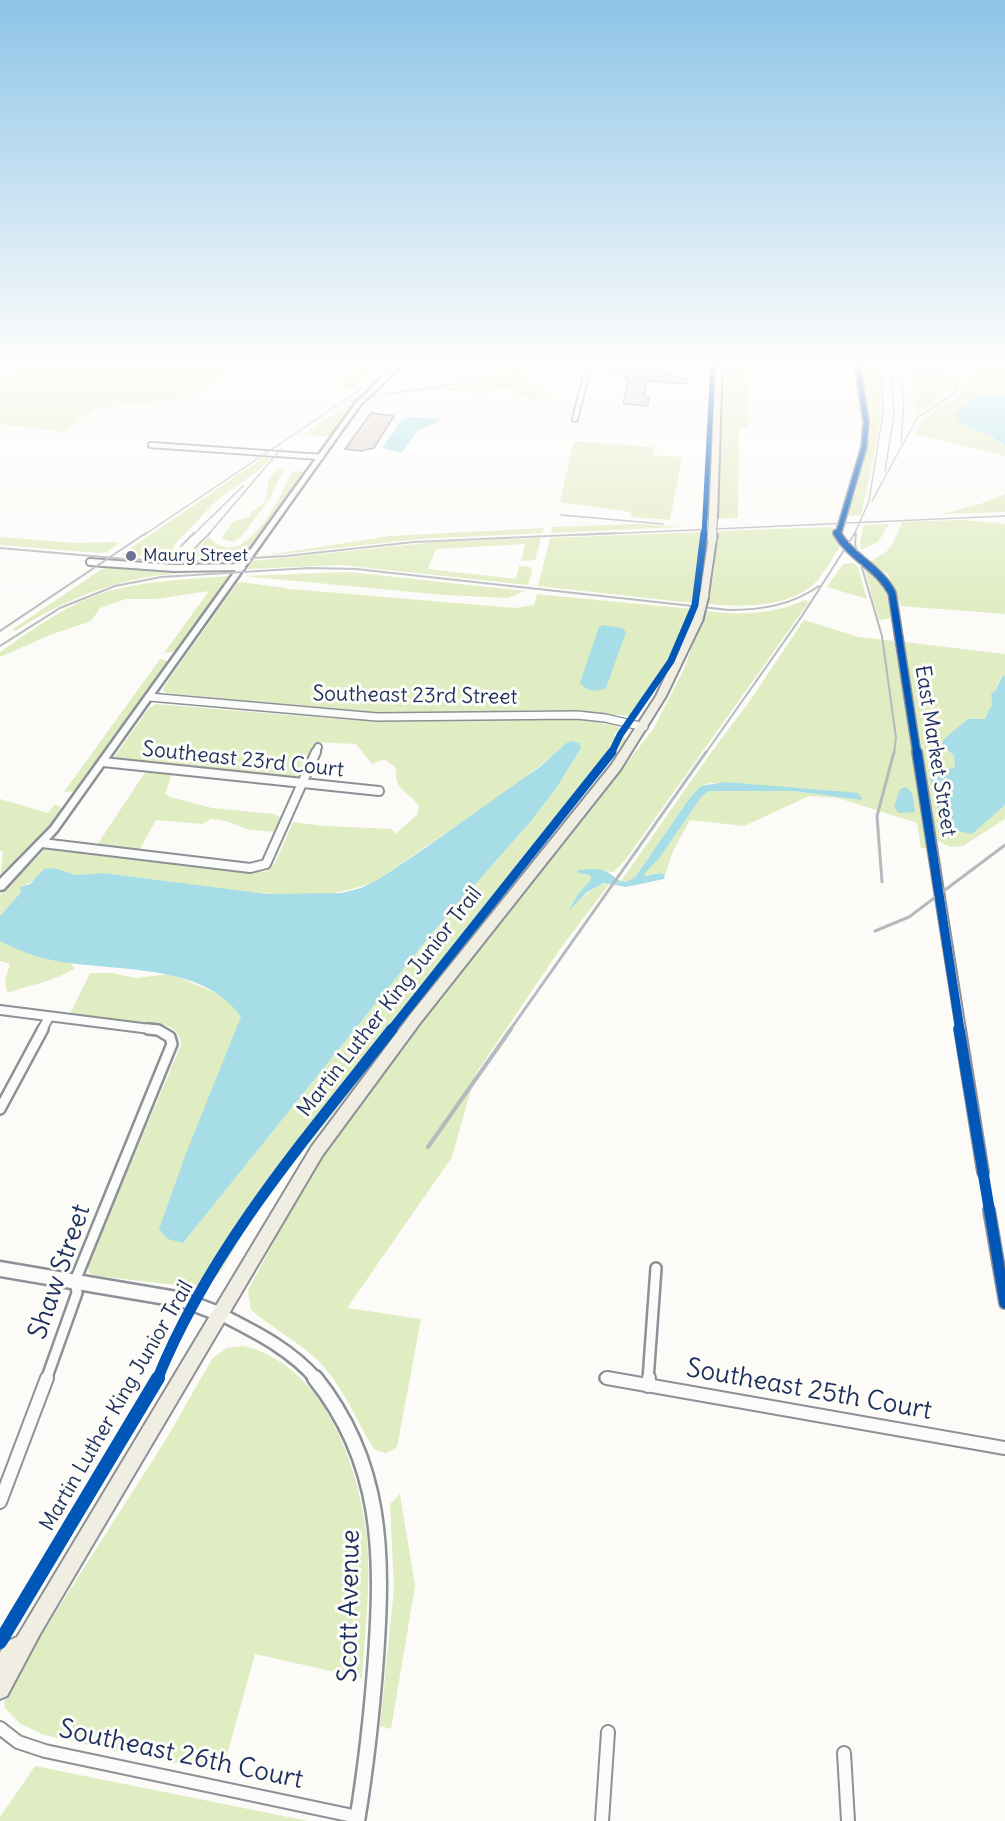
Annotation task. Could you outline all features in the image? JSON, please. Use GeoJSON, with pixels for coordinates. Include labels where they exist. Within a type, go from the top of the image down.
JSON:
{"type":"FeatureCollection","features":[{"type":"Feature","properties":{"kind":"main road"},"geometry":{"type":"LineString","coordinates":[[0,886],[42,843],[103,762],[329,446]]}},
{"type":"Feature","properties":{"kind":"main road"},"geometry":{"type":"LineString","coordinates":[[0,1689],[33,1627],[316,1151],[415,1019],[616,767],[644,727],[673,678],[698,619],[704,595],[712,539],[716,446]]}},
{"type":"Feature","properties":{"kind":"main road"},"geometry":{"type":"LineString","coordinates":[[0,1269],[183,1300],[220,1314]]}},
{"type":"Feature","properties":{"kind":"main road"},"geometry":{"type":"LineString","coordinates":[[0,1667],[33,1627]]}},
{"type":"Feature","properties":{"kind":"street"},"geometry":{"type":"LineString","coordinates":[[165,446],[321,457]]}},
{"type":"Feature","properties":{"kind":"street","name":"East Market Street"},"geometry":{"type":"LineString","coordinates":[[864,446],[837,532],[848,548],[886,580],[892,593],[983,1172]]}},
{"type":"Feature","properties":{"kind":"street"},"geometry":{"type":"LineString","coordinates":[[90,562],[174,568],[242,567]]}},
{"type":"Feature","properties":{"kind":"street","name":"Southeast 23rd Street"},"geometry":{"type":"LineString","coordinates":[[149,697],[377,717],[577,715],[605,718],[644,727]]}},
{"type":"Feature","properties":{"kind":"street"},"geometry":{"type":"LineString","coordinates":[[42,843],[250,868],[266,864],[318,747]]}},
{"type":"Feature","properties":{"kind":"street","name":"Southeast 23rd Court"},"geometry":{"type":"LineString","coordinates":[[103,762],[379,791]]}},
{"type":"Feature","properties":{"kind":"street"},"geometry":{"type":"LineString","coordinates":[[0,1010],[49,1017],[0,1109]]}},
{"type":"Feature","properties":{"kind":"street","name":"Shaw Street"},"geometry":{"type":"LineString","coordinates":[[0,1502],[68,1323],[77,1293],[75,1281],[171,1050],[170,1037],[158,1030],[49,1017]]}},
{"type":"Feature","properties":{"kind":"street"},"geometry":{"type":"LineString","coordinates":[[989,1210],[1005,1303]]}},
{"type":"Feature","properties":{"kind":"street"},"geometry":{"type":"LineString","coordinates":[[648,1386],[656,1268]]}},
{"type":"Feature","properties":{"kind":"street","name":"Scott Avenue"},"geometry":{"type":"LineString","coordinates":[[220,1314],[276,1344],[299,1362],[320,1384],[346,1422],[364,1463],[372,1492],[378,1530],[380,1598],[372,1697],[358,1819]]}},
{"type":"Feature","properties":{"kind":"street","name":"Southeast 25th Court"},"geometry":{"type":"LineString","coordinates":[[605,1378],[1005,1448]]}},
{"type":"Feature","properties":{"kind":"street","name":"Southeast 26th Court"},"geometry":{"type":"LineString","coordinates":[[0,1728],[18,1742],[45,1751],[358,1819]]}},
{"type":"Feature","properties":{"kind":"street"},"geometry":{"type":"LineString","coordinates":[[602,1821],[608,1732]]}},
{"type":"Feature","properties":{"kind":"street"},"geometry":{"type":"LineString","coordinates":[[844,1753],[848,1821]]}},
{"type":"Feature","properties":{"kind":"green space"},"geometry":{"type":"Polygon","coordinates":[[[573,446],[653,447],[653,455],[682,457],[670,520],[631,517],[631,512],[560,502],[573,446]]]}},
{"type":"Feature","properties":{"kind":"green space"},"geometry":{"type":"Polygon","coordinates":[[[721,446],[739,446],[738,518],[718,519],[721,446]]]}},
{"type":"Feature","properties":{"kind":"green space"},"geometry":{"type":"Polygon","coordinates":[[[868,446],[876,446],[861,515],[846,516],[856,493],[868,446]]]}},
{"type":"Feature","properties":{"kind":"green space"},"geometry":{"type":"Polygon","coordinates":[[[964,446],[1005,446],[1005,456],[964,446]]]}},
{"type":"Feature","properties":{"kind":"green space"},"geometry":{"type":"Polygon","coordinates":[[[264,457],[271,458],[259,470],[216,501],[173,546],[174,550],[197,549],[209,537],[219,545],[229,548],[239,545],[249,539],[266,520],[292,474],[295,471],[303,472],[304,476],[244,558],[189,559],[121,555],[264,457]]]}},
{"type":"Feature","properties":{"kind":"green space"},"geometry":{"type":"Polygon","coordinates":[[[278,469],[284,469],[270,498],[241,537],[233,542],[223,539],[222,537],[234,521],[252,516],[250,513],[264,502],[269,479],[278,469]]]}},
{"type":"Feature","properties":{"kind":"green space"},"geometry":{"type":"Polygon","coordinates":[[[1005,494],[1005,512],[940,514],[980,504],[1005,494]]]}},
{"type":"Feature","properties":{"kind":"green space"},"geometry":{"type":"Polygon","coordinates":[[[962,520],[1005,524],[1005,614],[901,606],[888,574],[870,562],[887,551],[902,522],[962,520]]]}},
{"type":"Feature","properties":{"kind":"green space"},"geometry":{"type":"Polygon","coordinates":[[[640,524],[682,527],[551,533],[552,527],[640,524]]]}},
{"type":"Feature","properties":{"kind":"green space"},"geometry":{"type":"Polygon","coordinates":[[[889,524],[878,542],[861,550],[860,541],[864,525],[889,524]]]}},
{"type":"Feature","properties":{"kind":"green space"},"geometry":{"type":"Polygon","coordinates":[[[833,527],[840,547],[816,582],[805,591],[793,597],[765,604],[708,604],[714,572],[717,531],[833,527]]]}},
{"type":"Feature","properties":{"kind":"green space"},"geometry":{"type":"Polygon","coordinates":[[[544,528],[542,533],[420,539],[255,557],[390,536],[544,528]]]}},
{"type":"Feature","properties":{"kind":"green space"},"geometry":{"type":"Polygon","coordinates":[[[703,532],[700,567],[692,603],[538,586],[550,538],[703,532]]]}},
{"type":"Feature","properties":{"kind":"green space"},"geometry":{"type":"Polygon","coordinates":[[[0,537],[74,543],[120,542],[107,552],[100,553],[0,545],[0,537]]]}},
{"type":"Feature","properties":{"kind":"green space"},"geometry":{"type":"Polygon","coordinates":[[[541,538],[535,560],[521,561],[525,544],[436,549],[428,569],[516,579],[519,566],[530,567],[532,570],[528,585],[341,565],[247,569],[253,561],[436,542],[541,538]]]}},
{"type":"Feature","properties":{"kind":"green space"},"geometry":{"type":"Polygon","coordinates":[[[854,563],[858,567],[867,599],[827,587],[843,564],[854,563]]]}},
{"type":"Feature","properties":{"kind":"green space"},"geometry":{"type":"Polygon","coordinates":[[[108,565],[191,573],[167,574],[121,583],[77,598],[15,631],[13,629],[108,565]]]}},
{"type":"Feature","properties":{"kind":"green space"},"geometry":{"type":"Polygon","coordinates":[[[864,568],[881,582],[888,602],[890,618],[879,620],[864,568]]]}},
{"type":"Feature","properties":{"kind":"green space"},"geometry":{"type":"Polygon","coordinates":[[[349,572],[525,591],[508,598],[444,595],[243,576],[349,572]]]}},
{"type":"Feature","properties":{"kind":"green space"},"geometry":{"type":"Polygon","coordinates":[[[231,576],[178,651],[164,653],[209,591],[156,599],[126,599],[100,608],[91,621],[50,635],[0,657],[0,652],[40,625],[68,608],[98,595],[142,584],[231,576]]]}},
{"type":"Feature","properties":{"kind":"green space"},"geometry":{"type":"Polygon","coordinates":[[[237,583],[291,589],[515,608],[534,605],[537,594],[691,609],[666,667],[632,716],[546,710],[391,714],[166,693],[163,690],[165,685],[237,583]]]}},
{"type":"Feature","properties":{"kind":"green space"},"geometry":{"type":"Polygon","coordinates":[[[805,600],[809,602],[626,859],[614,872],[579,870],[581,874],[590,875],[591,880],[578,894],[570,910],[593,889],[610,883],[560,949],[475,1075],[452,1157],[347,1308],[421,1319],[397,1447],[386,1453],[375,1450],[332,1377],[307,1351],[251,1310],[248,1290],[307,1180],[347,1118],[497,924],[654,728],[683,671],[706,611],[757,613],[805,600]]]}},
{"type":"Feature","properties":{"kind":"green space"},"geometry":{"type":"Polygon","coordinates":[[[804,620],[858,637],[894,641],[928,848],[921,848],[917,823],[838,798],[809,796],[744,826],[690,820],[673,851],[665,875],[660,873],[646,876],[643,874],[660,857],[702,796],[709,791],[794,791],[861,800],[836,791],[711,783],[701,786],[691,796],[636,876],[630,881],[621,881],[747,705],[804,620]]]}},
{"type":"Feature","properties":{"kind":"green space"},"geometry":{"type":"Polygon","coordinates":[[[904,642],[1005,654],[1005,676],[1001,676],[996,690],[991,694],[992,704],[985,719],[977,721],[943,746],[954,755],[955,767],[945,770],[977,828],[1005,805],[1005,819],[963,846],[950,847],[937,840],[904,642]]]}},
{"type":"Feature","properties":{"kind":"green space"},"geometry":{"type":"Polygon","coordinates":[[[160,659],[166,660],[168,664],[77,791],[64,792],[160,659]]]}},
{"type":"Feature","properties":{"kind":"green space"},"geometry":{"type":"Polygon","coordinates":[[[155,704],[351,720],[584,720],[613,725],[622,729],[614,734],[616,738],[614,746],[323,1112],[247,1212],[202,1285],[192,1287],[99,1276],[90,1274],[87,1267],[181,1045],[178,1034],[168,1026],[70,1014],[90,973],[112,973],[136,978],[171,974],[220,995],[234,1006],[242,1018],[183,1243],[433,932],[531,821],[557,787],[581,748],[565,744],[497,798],[379,879],[363,886],[311,895],[275,894],[103,873],[76,875],[54,868],[20,887],[21,892],[0,916],[0,895],[45,849],[265,872],[274,865],[293,822],[324,826],[392,829],[395,834],[417,815],[419,806],[399,786],[396,768],[384,759],[372,764],[356,744],[314,742],[305,768],[294,779],[114,758],[149,708],[155,704]]]}},
{"type":"Feature","properties":{"kind":"green space"},"geometry":{"type":"Polygon","coordinates":[[[624,733],[625,741],[254,1214],[222,1270],[213,1279],[252,1213],[321,1121],[618,748],[624,733]]]}},
{"type":"Feature","properties":{"kind":"green space"},"geometry":{"type":"Polygon","coordinates":[[[146,771],[168,772],[171,776],[165,794],[170,797],[212,808],[273,814],[283,818],[277,832],[250,830],[226,821],[211,819],[202,824],[156,820],[139,851],[97,845],[146,771]]]}},
{"type":"Feature","properties":{"kind":"green space"},"geometry":{"type":"Polygon","coordinates":[[[0,799],[48,813],[55,804],[63,809],[46,832],[0,879],[3,851],[0,851],[0,799]]]}},
{"type":"Feature","properties":{"kind":"green space"},"geometry":{"type":"Polygon","coordinates":[[[0,941],[47,959],[69,962],[75,968],[51,980],[7,993],[5,980],[10,964],[0,961],[0,941]]]}},
{"type":"Feature","properties":{"kind":"green space"},"geometry":{"type":"Polygon","coordinates":[[[243,1346],[270,1356],[294,1372],[314,1393],[344,1446],[361,1503],[368,1549],[362,1678],[255,1654],[222,1773],[44,1735],[19,1723],[5,1708],[4,1693],[167,1438],[212,1359],[227,1348],[243,1346]]]}},
{"type":"Feature","properties":{"kind":"green space"},"geometry":{"type":"Polygon","coordinates":[[[400,1494],[415,1586],[391,1729],[380,1726],[394,1588],[390,1504],[400,1494]]]}},
{"type":"Feature","properties":{"kind":"green space"},"geometry":{"type":"Polygon","coordinates":[[[35,1766],[308,1821],[0,1821],[0,1817],[35,1766]]]}},
{"type":"Feature","properties":{"kind":"water"},"geometry":{"type":"Polygon","coordinates":[[[383,446],[407,446],[402,453],[382,448],[383,446]]]}},
{"type":"Feature","properties":{"kind":"water"},"geometry":{"type":"Polygon","coordinates":[[[603,625],[622,628],[626,632],[606,688],[592,690],[580,683],[599,627],[603,625]]]}},
{"type":"Feature","properties":{"kind":"water"},"geometry":{"type":"Polygon","coordinates":[[[1002,676],[1005,676],[1005,805],[972,834],[947,829],[941,821],[930,779],[938,768],[945,770],[955,767],[954,755],[942,746],[943,740],[968,719],[985,719],[992,704],[991,694],[996,690],[1002,676]]]}},
{"type":"Feature","properties":{"kind":"water"},"geometry":{"type":"Polygon","coordinates":[[[572,741],[579,743],[581,748],[557,787],[531,821],[433,932],[183,1243],[168,1239],[159,1229],[185,1156],[241,1017],[224,999],[203,986],[179,977],[47,959],[23,952],[0,941],[0,916],[21,892],[20,887],[30,884],[44,869],[54,868],[76,875],[103,873],[267,894],[342,893],[361,888],[379,879],[428,846],[541,766],[565,744],[572,741]]]}},
{"type":"Feature","properties":{"kind":"water"},"geometry":{"type":"Polygon","coordinates":[[[725,782],[857,793],[862,798],[861,800],[794,791],[709,791],[702,796],[660,857],[644,874],[646,876],[661,873],[665,875],[664,879],[626,887],[604,883],[587,892],[568,912],[578,894],[591,880],[590,875],[577,873],[579,870],[602,870],[619,880],[631,880],[691,796],[701,786],[725,782]]]}},
{"type":"Feature","properties":{"kind":"water"},"geometry":{"type":"Polygon","coordinates":[[[906,787],[912,793],[915,812],[899,813],[894,806],[900,789],[906,787]]]}},
{"type":"Feature","properties":{"kind":"building"},"geometry":{"type":"Polygon","coordinates":[[[347,446],[375,446],[361,451],[345,449],[347,446]]]}},
{"type":"Feature","properties":{"kind":"tunnel"},"geometry":{"type":"LineString","coordinates":[[983,1172],[989,1210]]}},
{"type":"Feature","properties":{"kind":"railway"},"geometry":{"type":"LineString","coordinates":[[144,535],[277,446]]}},
{"type":"Feature","properties":{"kind":"railway"},"geometry":{"type":"LineString","coordinates":[[859,523],[869,501],[878,446]]}},
{"type":"Feature","properties":{"kind":"railway"},"geometry":{"type":"LineString","coordinates":[[885,471],[889,446]]}},
{"type":"Feature","properties":{"kind":"railway"},"geometry":{"type":"LineString","coordinates":[[872,501],[902,446]]}},
{"type":"Feature","properties":{"kind":"railway"},"geometry":{"type":"LineString","coordinates":[[208,535],[281,449]]}},
{"type":"Feature","properties":{"kind":"railway"},"geometry":{"type":"LineString","coordinates":[[193,535],[243,486]]}},
{"type":"Feature","properties":{"kind":"railway"},"geometry":{"type":"LineString","coordinates":[[561,515],[663,524]]}},
{"type":"Feature","properties":{"kind":"railway"},"geometry":{"type":"LineString","coordinates":[[859,523],[1005,516]]}},
{"type":"Feature","properties":{"kind":"railway"},"geometry":{"type":"LineString","coordinates":[[582,535],[859,523]]}},
{"type":"Feature","properties":{"kind":"railway"},"geometry":{"type":"LineString","coordinates":[[855,534],[859,523]]}},
{"type":"Feature","properties":{"kind":"railway"},"geometry":{"type":"LineString","coordinates":[[109,558],[146,533]]}},
{"type":"Feature","properties":{"kind":"railway"},"geometry":{"type":"LineString","coordinates":[[181,546],[194,533]]}},
{"type":"Feature","properties":{"kind":"railway"},"geometry":{"type":"LineString","coordinates":[[109,558],[203,561],[286,556],[414,542],[616,533]]}},
{"type":"Feature","properties":{"kind":"railway"},"geometry":{"type":"LineString","coordinates":[[705,754],[802,616],[855,534]]}},
{"type":"Feature","properties":{"kind":"railway"},"geometry":{"type":"LineString","coordinates":[[856,534],[855,544],[882,636],[896,738],[894,754]]}},
{"type":"Feature","properties":{"kind":"railway"},"geometry":{"type":"LineString","coordinates":[[195,548],[208,535]]}},
{"type":"Feature","properties":{"kind":"railway"},"geometry":{"type":"LineString","coordinates":[[0,548],[109,558]]}},
{"type":"Feature","properties":{"kind":"railway"},"geometry":{"type":"LineString","coordinates":[[0,631],[109,558]]}},
{"type":"Feature","properties":{"kind":"railway"},"geometry":{"type":"LineString","coordinates":[[0,646],[60,608],[115,586],[161,577],[309,568],[356,569],[729,610],[776,605],[798,598],[819,586]]}},
{"type":"Feature","properties":{"kind":"railway"},"geometry":{"type":"LineString","coordinates":[[510,1030],[706,752]]}},
{"type":"Feature","properties":{"kind":"railway"},"geometry":{"type":"LineString","coordinates":[[882,882],[877,816],[894,752]]}},
{"type":"Feature","properties":{"kind":"railway"},"geometry":{"type":"LineString","coordinates":[[875,931],[909,917],[1005,845]]}},
{"type":"Feature","properties":{"kind":"railway"},"geometry":{"type":"LineString","coordinates":[[428,1147],[511,1029]]}},
{"type":"Feature","properties":{"kind":"cycle path","name":"Martin Luther King Junior Trail"},"geometry":{"type":"LineString","coordinates":[[0,1642],[157,1380],[174,1338],[249,1212],[616,747],[620,735],[671,661],[695,605],[704,539],[709,446]]}},
{"type":"Feature","properties":{"kind":"cycle path"},"geometry":{"type":"LineString","coordinates":[[864,446],[837,533],[848,549],[881,575],[892,593],[973,1116],[1005,1303]]}},
{"type":"Feature","properties":{"kind":"place","name":"Maury Street"},"geometry":{"type":"Point","coordinates":[131,556]}}]}
